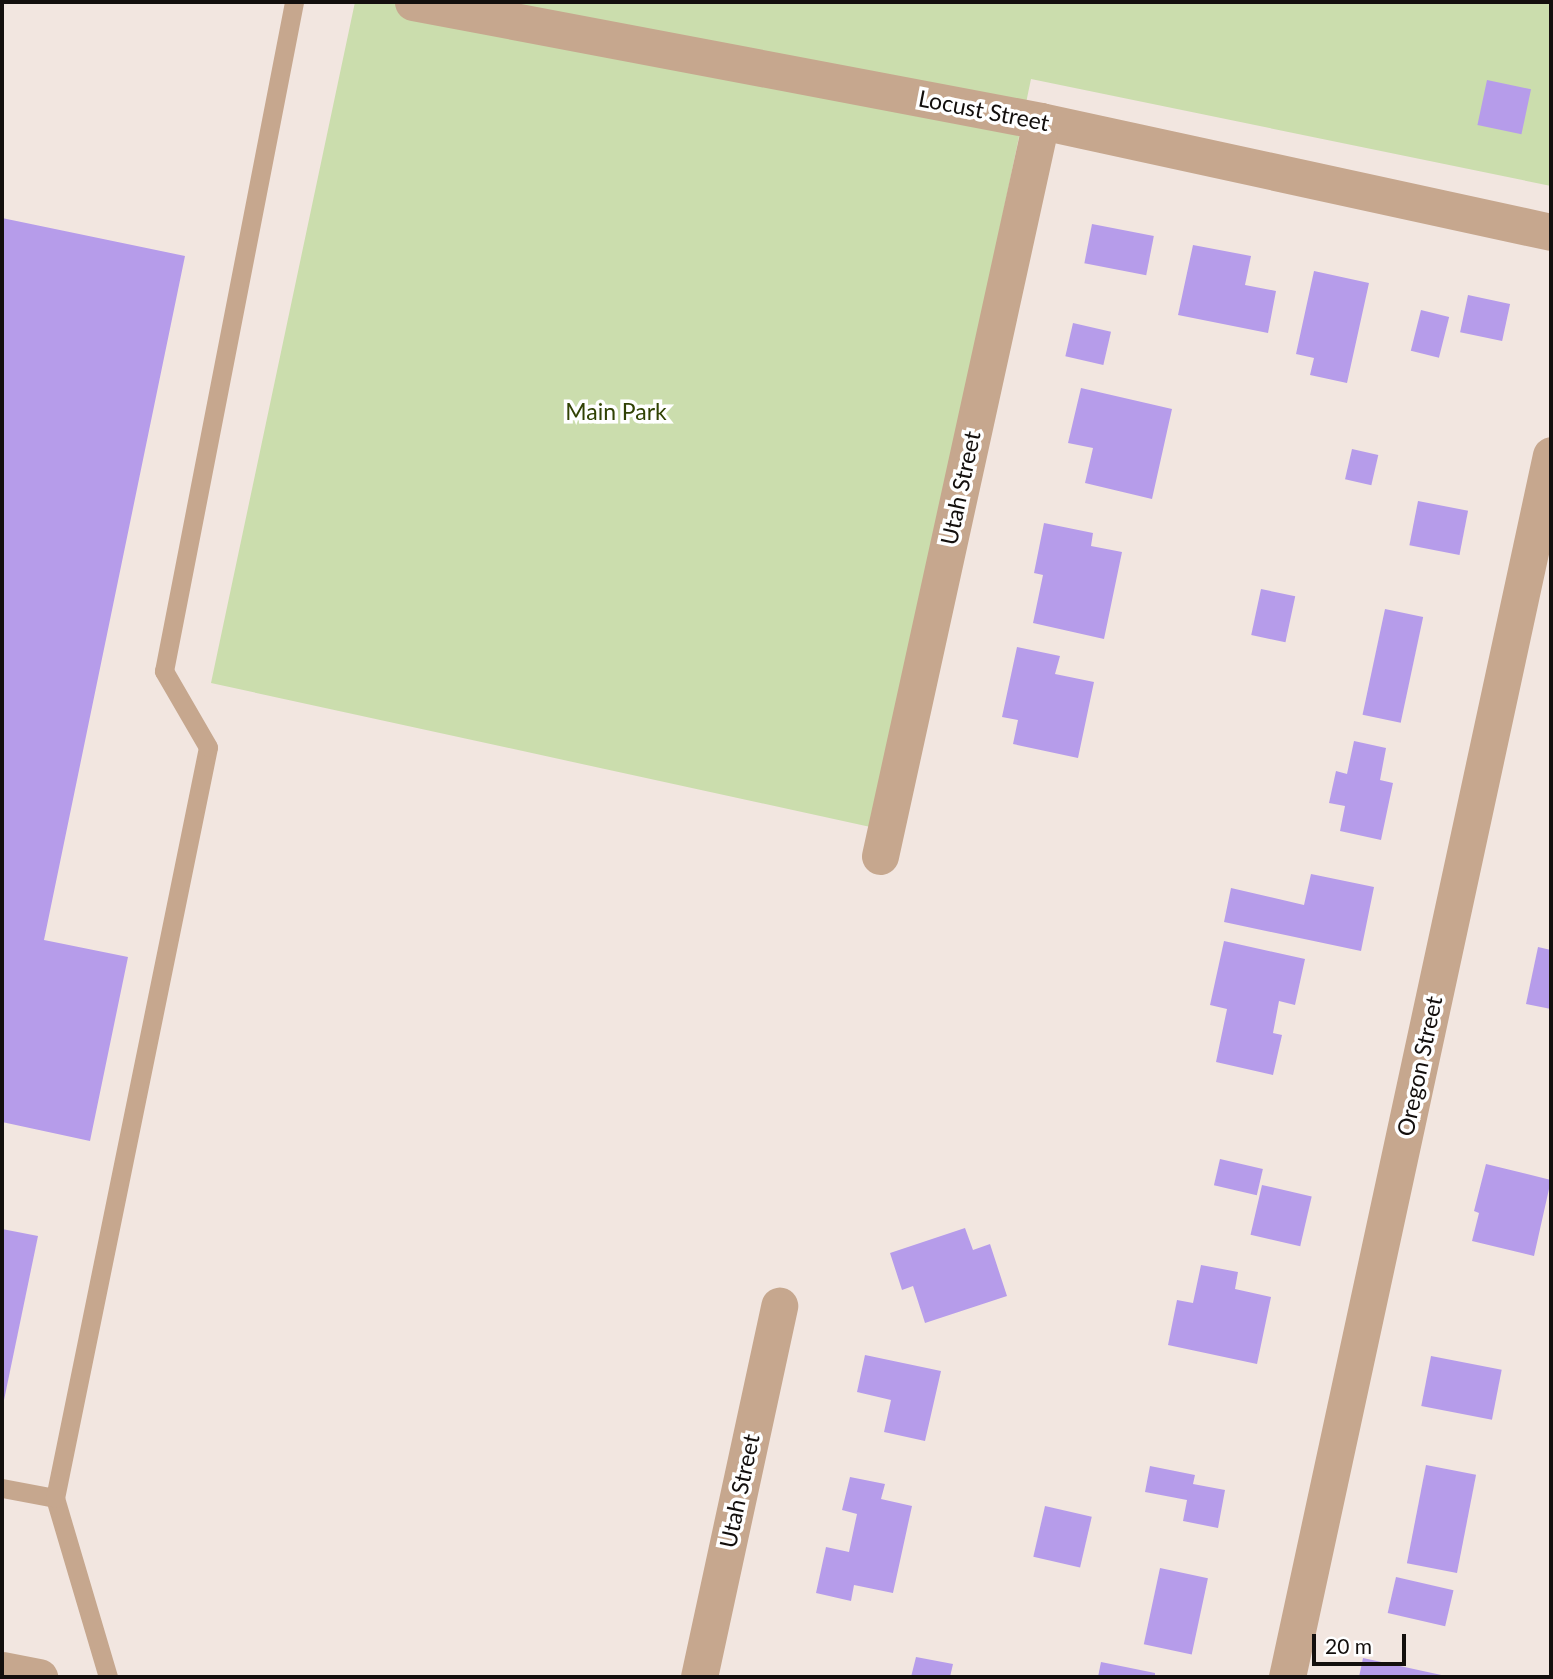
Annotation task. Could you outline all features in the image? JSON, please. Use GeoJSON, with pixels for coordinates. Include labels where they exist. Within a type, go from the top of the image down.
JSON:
{"type":"FeatureCollection","features":[{"type":"Feature","properties":{"kind":"street","name":"Locust Street"},"geometry":{"type":"LineString","coordinates":[[414,2],[1041,121],[1551,232]]}},
{"type":"Feature","properties":{"kind":"street","name":"Utah Street"},"geometry":{"type":"LineString","coordinates":[[880,856],[1041,121]]}},
{"type":"Feature","properties":{"kind":"street","name":"Oregon Street"},"geometry":{"type":"LineString","coordinates":[[1287,1677],[1551,455]]}},
{"type":"Feature","properties":{"kind":"street","name":"Utah Street"},"geometry":{"type":"LineString","coordinates":[[699,1677],[779,1306]]}},
{"type":"Feature","properties":{"kind":"street"},"geometry":{"type":"LineString","coordinates":[[2,1670],[39,1677]]}},
{"type":"Feature","properties":{"kind":"lane"},"geometry":{"type":"LineString","coordinates":[[108,1677],[55,1498],[208,747],[164,671],[294,2]]}},
{"type":"Feature","properties":{"kind":"lane"},"geometry":{"type":"LineString","coordinates":[[2,1488],[55,1498]]}},
{"type":"Feature","properties":{"kind":"green space","name":"Main Park"},"geometry":{"type":"Polygon","coordinates":[[[355,2],[1551,2],[1551,186],[1031,79],[875,828],[211,683],[355,2]]]}},
{"type":"Feature","properties":{"kind":"building"},"geometry":{"type":"Polygon","coordinates":[[[1487,80],[1531,89],[1521,134],[1477,125],[1487,80]]]}},
{"type":"Feature","properties":{"kind":"building"},"geometry":{"type":"Polygon","coordinates":[[[2,218],[185,256],[44,940],[128,957],[90,1141],[2,1122],[2,218]]]}},
{"type":"Feature","properties":{"kind":"building"},"geometry":{"type":"Polygon","coordinates":[[[1092,224],[1154,236],[1146,275],[1084,263],[1092,224]]]}},
{"type":"Feature","properties":{"kind":"building"},"geometry":{"type":"Polygon","coordinates":[[[1193,245],[1251,256],[1245,285],[1276,291],[1268,333],[1178,315],[1193,245]]]}},
{"type":"Feature","properties":{"kind":"building"},"geometry":{"type":"Polygon","coordinates":[[[1314,271],[1369,283],[1347,383],[1310,375],[1314,358],[1296,354],[1314,271]]]}},
{"type":"Feature","properties":{"kind":"building"},"geometry":{"type":"Polygon","coordinates":[[[1468,295],[1510,304],[1502,341],[1460,332],[1468,295]]]}},
{"type":"Feature","properties":{"kind":"building"},"geometry":{"type":"Polygon","coordinates":[[[1421,310],[1449,317],[1439,358],[1411,351],[1421,310]]]}},
{"type":"Feature","properties":{"kind":"building"},"geometry":{"type":"Polygon","coordinates":[[[1073,323],[1111,332],[1103,365],[1065,356],[1073,323]]]}},
{"type":"Feature","properties":{"kind":"building"},"geometry":{"type":"Polygon","coordinates":[[[1081,388],[1172,409],[1152,499],[1085,483],[1093,448],[1068,443],[1081,388]]]}},
{"type":"Feature","properties":{"kind":"building"},"geometry":{"type":"Polygon","coordinates":[[[1352,449],[1378,455],[1371,485],[1345,479],[1352,449]]]}},
{"type":"Feature","properties":{"kind":"building"},"geometry":{"type":"Polygon","coordinates":[[[1418,501],[1468,511],[1459,555],[1409,545],[1418,501]]]}},
{"type":"Feature","properties":{"kind":"building"},"geometry":{"type":"Polygon","coordinates":[[[1044,523],[1093,533],[1091,546],[1122,552],[1104,639],[1033,623],[1043,575],[1034,573],[1044,523]]]}},
{"type":"Feature","properties":{"kind":"building"},"geometry":{"type":"Polygon","coordinates":[[[1261,589],[1295,596],[1285,642],[1251,635],[1261,589]]]}},
{"type":"Feature","properties":{"kind":"building"},"geometry":{"type":"Polygon","coordinates":[[[1385,609],[1423,617],[1401,723],[1363,715],[1385,609]]]}},
{"type":"Feature","properties":{"kind":"building"},"geometry":{"type":"Polygon","coordinates":[[[1017,647],[1060,656],[1055,674],[1094,682],[1078,758],[1013,744],[1018,720],[1002,717],[1017,647]]]}},
{"type":"Feature","properties":{"kind":"building"},"geometry":{"type":"Polygon","coordinates":[[[1354,741],[1386,748],[1380,780],[1393,783],[1381,840],[1340,831],[1345,806],[1329,803],[1336,771],[1347,774],[1354,741]]]}},
{"type":"Feature","properties":{"kind":"building"},"geometry":{"type":"Polygon","coordinates":[[[1311,874],[1374,887],[1361,951],[1224,922],[1231,888],[1304,905],[1311,874]]]}},
{"type":"Feature","properties":{"kind":"building"},"geometry":{"type":"Polygon","coordinates":[[[1224,941],[1305,959],[1295,1005],[1279,1001],[1273,1033],[1282,1035],[1273,1075],[1216,1062],[1227,1009],[1210,1005],[1224,941]]]}},
{"type":"Feature","properties":{"kind":"building"},"geometry":{"type":"Polygon","coordinates":[[[1538,947],[1551,950],[1551,1009],[1526,1004],[1538,947]]]}},
{"type":"Feature","properties":{"kind":"building"},"geometry":{"type":"Polygon","coordinates":[[[1220,1159],[1263,1169],[1257,1195],[1214,1185],[1220,1159]]]}},
{"type":"Feature","properties":{"kind":"building"},"geometry":{"type":"Polygon","coordinates":[[[1486,1164],[1551,1180],[1534,1256],[1472,1241],[1479,1213],[1474,1211],[1486,1164]]]}},
{"type":"Feature","properties":{"kind":"building"},"geometry":{"type":"Polygon","coordinates":[[[1262,1185],[1312,1196],[1300,1246],[1251,1235],[1262,1185]]]}},
{"type":"Feature","properties":{"kind":"building"},"geometry":{"type":"Polygon","coordinates":[[[965,1228],[973,1250],[990,1244],[1007,1296],[925,1323],[913,1286],[902,1290],[890,1253],[965,1228]]]}},
{"type":"Feature","properties":{"kind":"building"},"geometry":{"type":"Polygon","coordinates":[[[2,1229],[38,1236],[3,1405],[2,1405],[2,1229]]]}},
{"type":"Feature","properties":{"kind":"building"},"geometry":{"type":"Polygon","coordinates":[[[1201,1265],[1238,1272],[1235,1289],[1271,1297],[1257,1364],[1168,1345],[1177,1300],[1193,1303],[1201,1265]]]}},
{"type":"Feature","properties":{"kind":"building"},"geometry":{"type":"Polygon","coordinates":[[[865,1355],[941,1371],[925,1441],[884,1432],[891,1400],[857,1392],[865,1355]]]}},
{"type":"Feature","properties":{"kind":"building"},"geometry":{"type":"Polygon","coordinates":[[[1431,1356],[1502,1370],[1492,1420],[1421,1406],[1431,1356]]]}},
{"type":"Feature","properties":{"kind":"building"},"geometry":{"type":"Polygon","coordinates":[[[1426,1465],[1476,1475],[1457,1573],[1407,1563],[1426,1465]]]}},
{"type":"Feature","properties":{"kind":"building"},"geometry":{"type":"Polygon","coordinates":[[[1150,1466],[1195,1475],[1193,1484],[1225,1490],[1218,1528],[1183,1521],[1187,1500],[1145,1492],[1150,1466]]]}},
{"type":"Feature","properties":{"kind":"building"},"geometry":{"type":"Polygon","coordinates":[[[850,1477],[885,1484],[881,1499],[912,1506],[893,1593],[854,1585],[851,1601],[816,1593],[826,1547],[849,1552],[857,1514],[842,1510],[850,1477]]]}},
{"type":"Feature","properties":{"kind":"building"},"geometry":{"type":"Polygon","coordinates":[[[1045,1506],[1092,1517],[1080,1567],[1033,1557],[1045,1506]]]}},
{"type":"Feature","properties":{"kind":"building"},"geometry":{"type":"Polygon","coordinates":[[[1160,1568],[1208,1578],[1192,1654],[1144,1644],[1160,1568]]]}},
{"type":"Feature","properties":{"kind":"building"},"geometry":{"type":"Polygon","coordinates":[[[1396,1577],[1453,1590],[1445,1626],[1388,1613],[1396,1577]]]}},
{"type":"Feature","properties":{"kind":"building"},"geometry":{"type":"Polygon","coordinates":[[[916,1657],[953,1664],[950,1677],[911,1677],[916,1657]]]}},
{"type":"Feature","properties":{"kind":"building"},"geometry":{"type":"Polygon","coordinates":[[[1363,1658],[1446,1676],[1359,1677],[1363,1658]]]}},
{"type":"Feature","properties":{"kind":"building"},"geometry":{"type":"Polygon","coordinates":[[[1101,1662],[1155,1673],[1155,1677],[1098,1677],[1101,1662]]]}}]}
